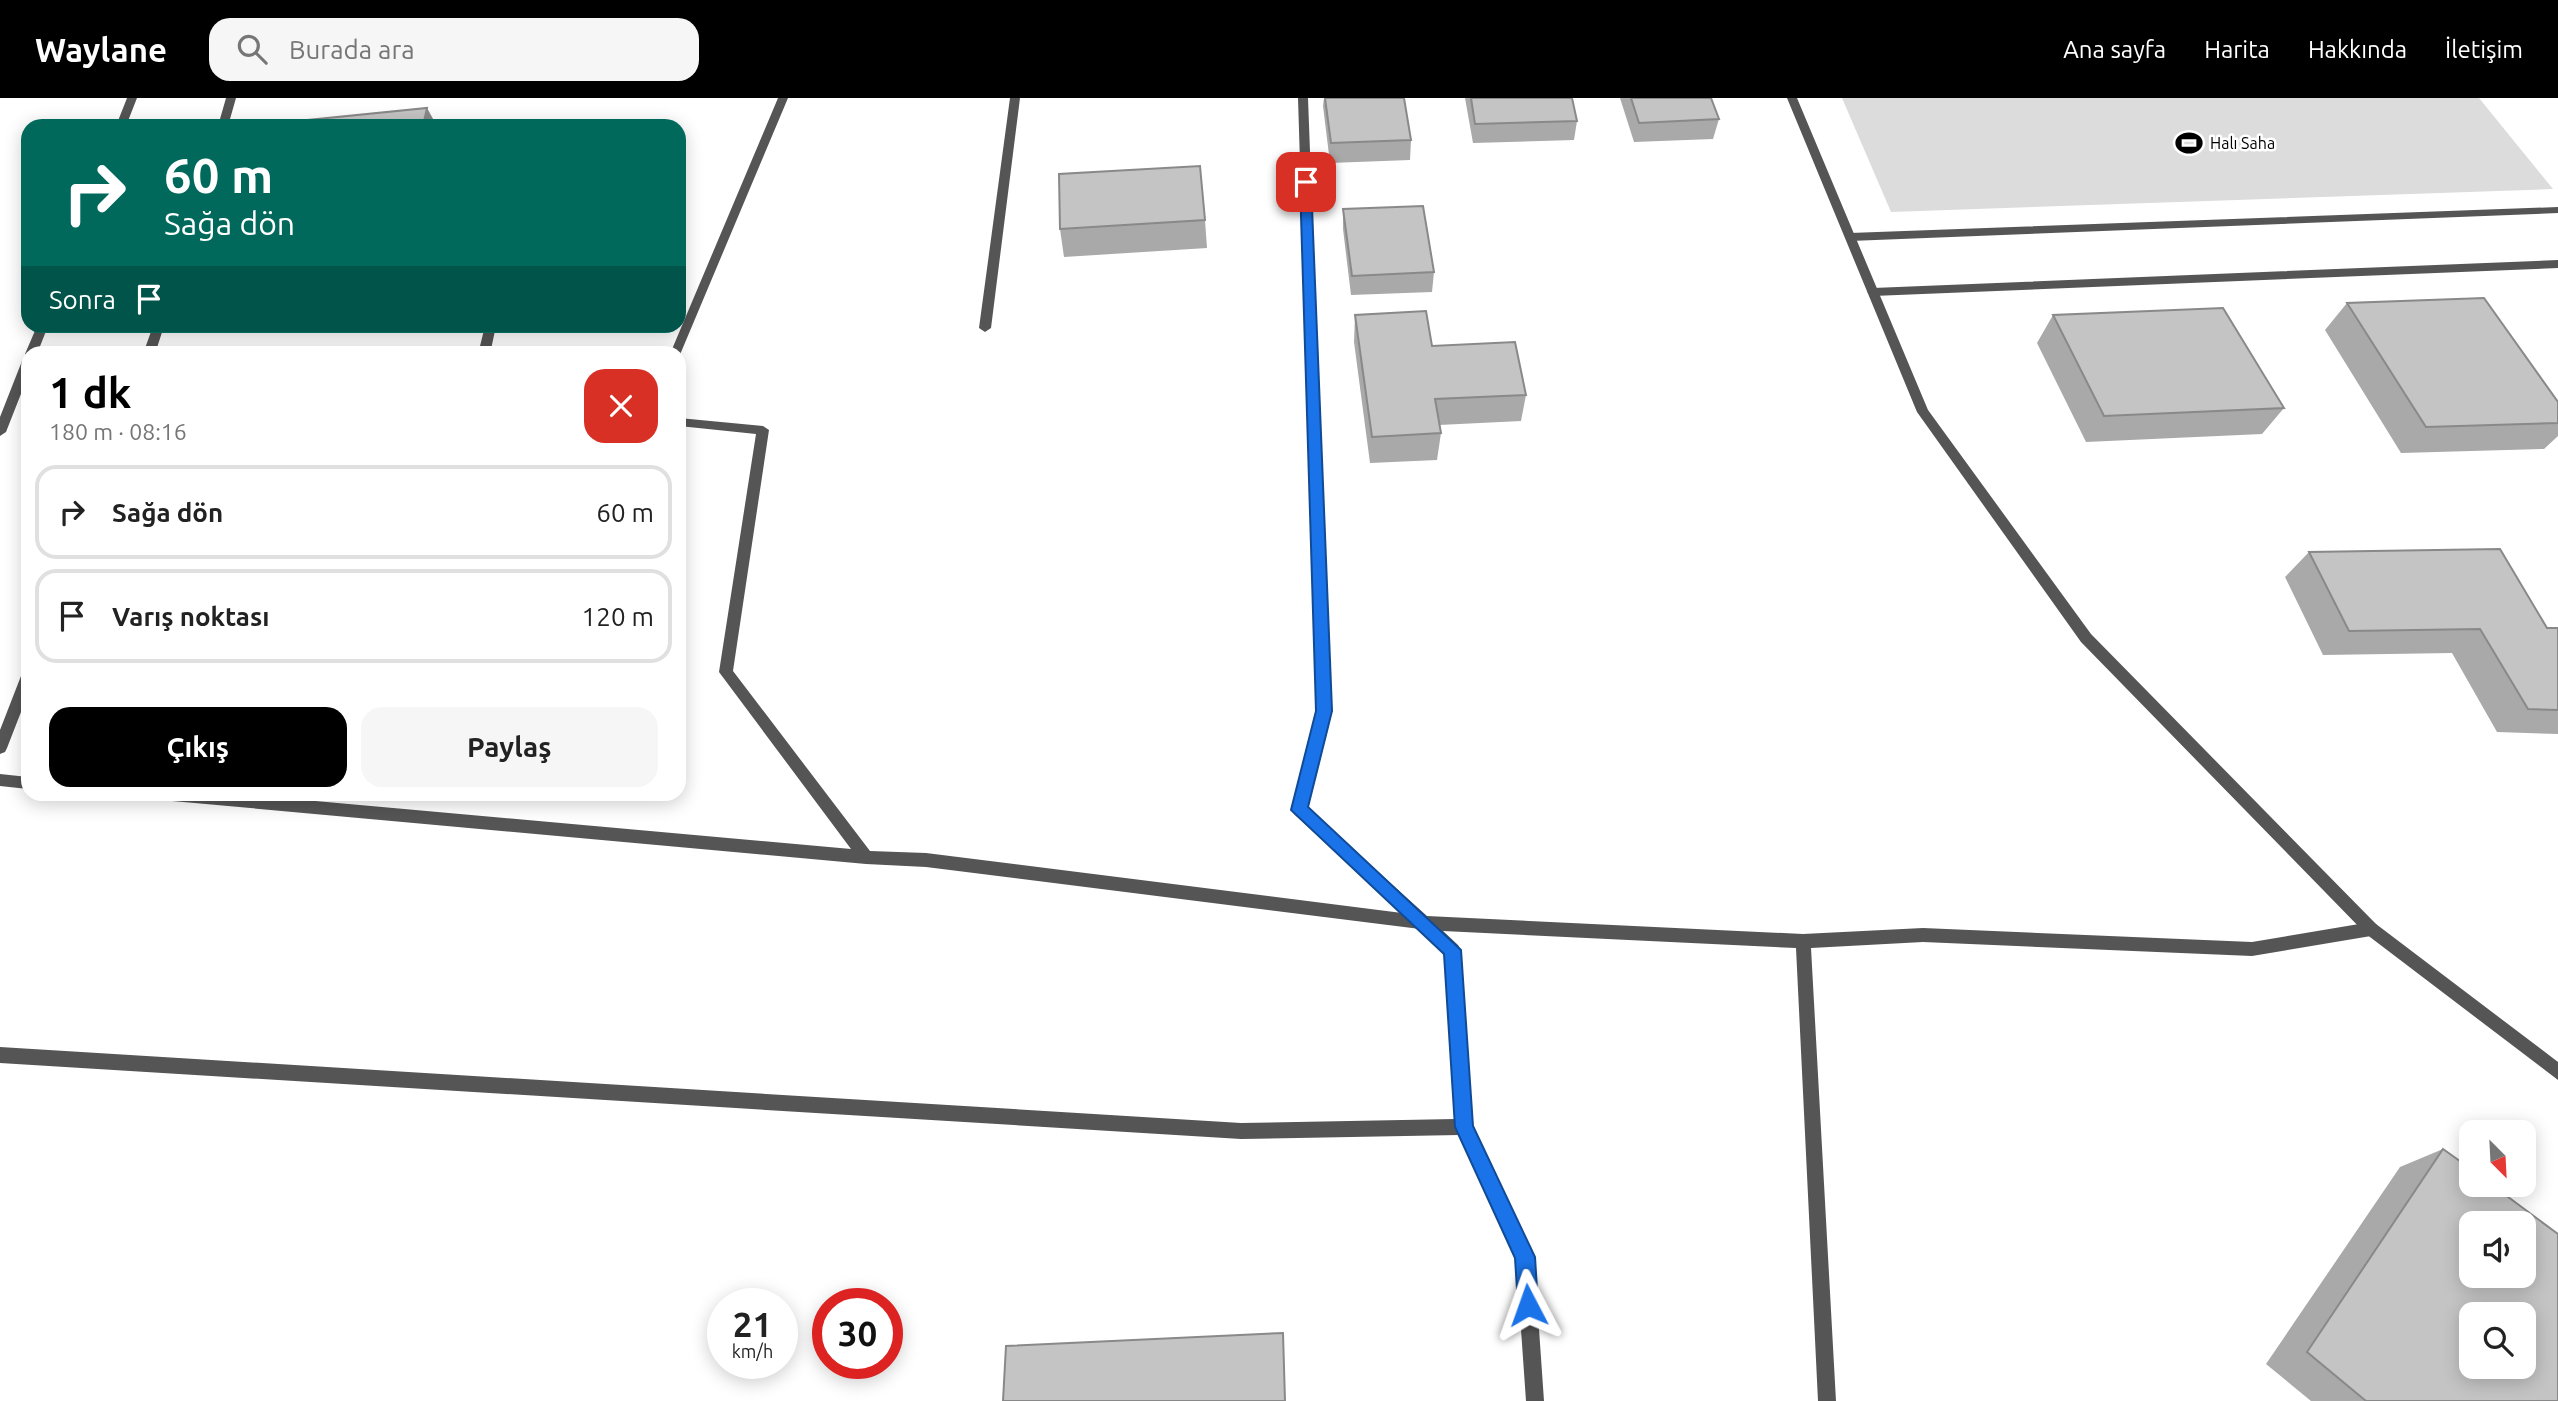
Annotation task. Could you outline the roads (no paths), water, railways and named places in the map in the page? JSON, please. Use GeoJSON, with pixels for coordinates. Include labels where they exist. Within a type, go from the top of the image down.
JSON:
{"type":"FeatureCollection","features":[{"type":"Feature","properties":{"kind":"street"},"geometry":{"type":"LineString","coordinates":[[124,119],[132,98]]}},
{"type":"Feature","properties":{"kind":"street"},"geometry":{"type":"LineString","coordinates":[[224,119],[232,98]]}},
{"type":"Feature","properties":{"kind":"street"},"geometry":{"type":"LineString","coordinates":[[686,332],[783,98]]}},
{"type":"Feature","properties":{"kind":"street"},"geometry":{"type":"LineString","coordinates":[[985,328],[1015,98]]}},
{"type":"Feature","properties":{"kind":"street"},"geometry":{"type":"LineString","coordinates":[[1303,98],[1324,711],[1299,810],[1453,950],[1464,1127],[1525,1257],[1535,1401]]}},
{"type":"Feature","properties":{"kind":"street"},"geometry":{"type":"LineString","coordinates":[[1792,98],[1923,412],[2086,638],[2371,929],[2558,1072]]}},
{"type":"Feature","properties":{"kind":"street"},"geometry":{"type":"LineString","coordinates":[[1850,237],[2558,209]]}},
{"type":"Feature","properties":{"kind":"street"},"geometry":{"type":"LineString","coordinates":[[1873,292],[2558,264]]}},
{"type":"Feature","properties":{"kind":"street"},"geometry":{"type":"LineString","coordinates":[[0,432],[21,379]]}},
{"type":"Feature","properties":{"kind":"street"},"geometry":{"type":"LineString","coordinates":[[686,423],[763,430],[726,672],[866,858]]}},
{"type":"Feature","properties":{"kind":"street"},"geometry":{"type":"LineString","coordinates":[[0,748],[21,694]]}},
{"type":"Feature","properties":{"kind":"street"},"geometry":{"type":"LineString","coordinates":[[0,780],[21,782]]}},
{"type":"Feature","properties":{"kind":"street"},"geometry":{"type":"LineString","coordinates":[[238,801],[866,858],[926,860],[1424,923],[1803,942],[1923,934],[2252,948],[2371,929]]}},
{"type":"Feature","properties":{"kind":"street"},"geometry":{"type":"LineString","coordinates":[[1803,942],[1827,1401]]}},
{"type":"Feature","properties":{"kind":"street"},"geometry":{"type":"LineString","coordinates":[[0,1055],[1241,1130],[1464,1127]]}},
{"type":"Feature","properties":{"kind":"place","name":"Halı Saha"},"geometry":{"type":"Point","coordinates":[2189,143]}}]}
